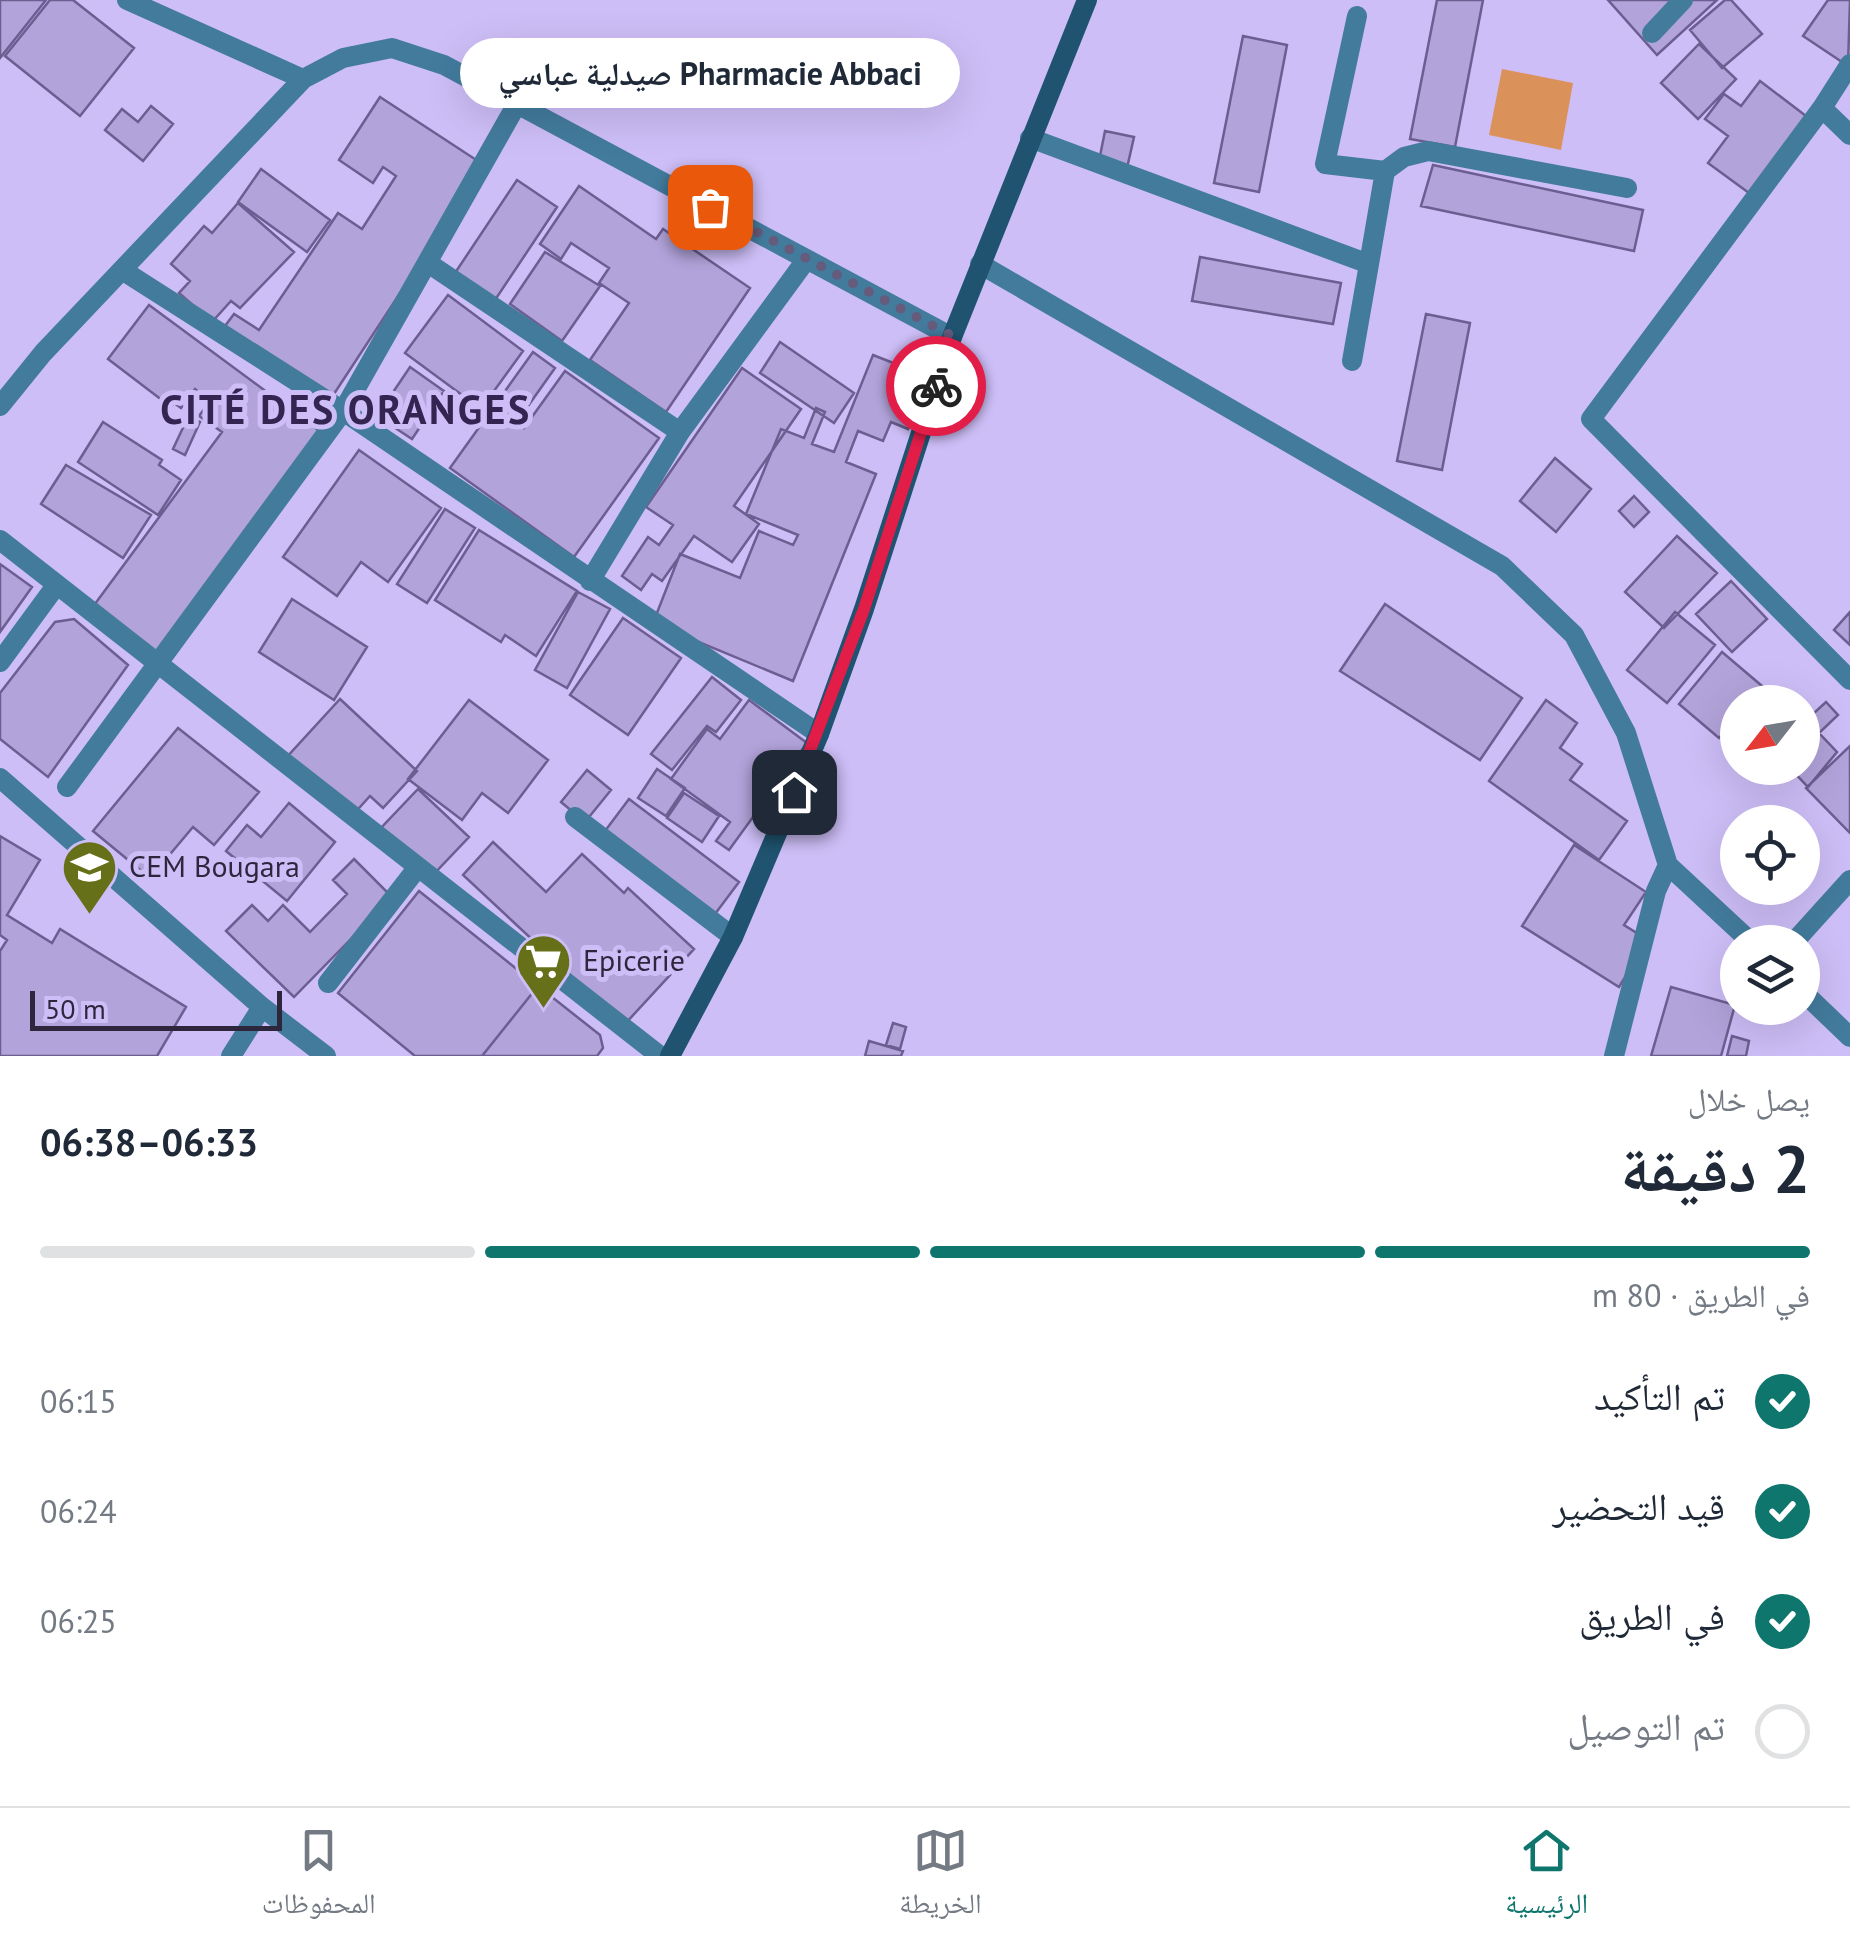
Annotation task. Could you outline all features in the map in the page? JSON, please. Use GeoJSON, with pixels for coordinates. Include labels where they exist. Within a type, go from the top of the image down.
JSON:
{"type":"FeatureCollection","features":[{"type":"Feature","properties":{"kind":"main road"},"geometry":{"type":"LineString","coordinates":[[670,1056],[733,937],[818,734],[864,609],[952,336],[1087,0]]}},
{"type":"Feature","properties":{"kind":"street"},"geometry":{"type":"LineString","coordinates":[[127,0],[303,79]]}},
{"type":"Feature","properties":{"kind":"street"},"geometry":{"type":"LineString","coordinates":[[1652,34],[1683,0]]}},
{"type":"Feature","properties":{"kind":"street"},"geometry":{"type":"LineString","coordinates":[[1357,16],[1325,164],[1386,171]]}},
{"type":"Feature","properties":{"kind":"street"},"geometry":{"type":"LineString","coordinates":[[0,406],[43,352],[303,79],[344,58],[392,48],[444,65],[518,102],[952,336]]}},
{"type":"Feature","properties":{"kind":"street"},"geometry":{"type":"LineString","coordinates":[[1850,64],[1822,108],[1591,419],[1850,680]]}},
{"type":"Feature","properties":{"kind":"street"},"geometry":{"type":"LineString","coordinates":[[68,787],[343,411],[518,102]]}},
{"type":"Feature","properties":{"kind":"street"},"geometry":{"type":"LineString","coordinates":[[1822,108],[1850,135]]}},
{"type":"Feature","properties":{"kind":"street"},"geometry":{"type":"LineString","coordinates":[[1030,138],[1369,264]]}},
{"type":"Feature","properties":{"kind":"street"},"geometry":{"type":"LineString","coordinates":[[1352,362],[1386,171],[1404,157],[1428,151],[1627,188]]}},
{"type":"Feature","properties":{"kind":"street"},"geometry":{"type":"LineString","coordinates":[[590,581],[680,432],[806,260]]}},
{"type":"Feature","properties":{"kind":"street"},"geometry":{"type":"LineString","coordinates":[[428,263],[680,432]]}},
{"type":"Feature","properties":{"kind":"street"},"geometry":{"type":"LineString","coordinates":[[980,264],[1502,566],[1574,635],[1626,733],[1668,866],[1733,925]]}},
{"type":"Feature","properties":{"kind":"street"},"geometry":{"type":"LineString","coordinates":[[122,270],[343,411],[818,734]]}},
{"type":"Feature","properties":{"kind":"street"},"geometry":{"type":"LineString","coordinates":[[0,540],[55,588],[660,1056]]}},
{"type":"Feature","properties":{"kind":"street"},"geometry":{"type":"LineString","coordinates":[[0,662],[55,588]]}},
{"type":"Feature","properties":{"kind":"street"},"geometry":{"type":"LineString","coordinates":[[0,778],[262,1007],[326,1056]]}},
{"type":"Feature","properties":{"kind":"street"},"geometry":{"type":"LineString","coordinates":[[575,817],[733,937]]}},
{"type":"Feature","properties":{"kind":"street"},"geometry":{"type":"LineString","coordinates":[[1614,1056],[1656,892],[1668,866]]}},
{"type":"Feature","properties":{"kind":"street"},"geometry":{"type":"LineString","coordinates":[[328,983],[418,867]]}},
{"type":"Feature","properties":{"kind":"street"},"geometry":{"type":"LineString","coordinates":[[1809,925],[1850,880]]}},
{"type":"Feature","properties":{"kind":"street"},"geometry":{"type":"LineString","coordinates":[[232,1056],[262,1007]]}},
{"type":"Feature","properties":{"kind":"street"},"geometry":{"type":"LineString","coordinates":[[1820,1008],[1850,1037]]}},
{"type":"Feature","properties":{"kind":"shaded area"},"geometry":{"type":"Polygon","coordinates":[[[1502,69],[1573,83],[1561,150],[1489,135],[1502,69]]]}},
{"type":"Feature","properties":{"kind":"building"},"geometry":{"type":"Polygon","coordinates":[[[0,0],[46,0],[0,58],[0,0]]]}},
{"type":"Feature","properties":{"kind":"building"},"geometry":{"type":"Polygon","coordinates":[[[50,0],[73,0],[134,48],[80,116],[5,56],[50,0]]]}},
{"type":"Feature","properties":{"kind":"building"},"geometry":{"type":"Polygon","coordinates":[[[1437,0],[1483,0],[1455,147],[1410,139],[1437,0]]]}},
{"type":"Feature","properties":{"kind":"building"},"geometry":{"type":"Polygon","coordinates":[[[1608,0],[1717,0],[1657,55],[1608,0]]]}},
{"type":"Feature","properties":{"kind":"building"},"geometry":{"type":"Polygon","coordinates":[[[1725,0],[1731,0],[1762,34],[1722,68],[1690,30],[1725,0]]]}},
{"type":"Feature","properties":{"kind":"building"},"geometry":{"type":"Polygon","coordinates":[[[1828,0],[1850,0],[1848,66],[1803,36],[1828,0]]]}},
{"type":"Feature","properties":{"kind":"building"},"geometry":{"type":"Polygon","coordinates":[[[1243,36],[1287,45],[1259,192],[1214,183],[1243,36]]]}},
{"type":"Feature","properties":{"kind":"building"},"geometry":{"type":"Polygon","coordinates":[[[1699,44],[1736,79],[1698,119],[1661,83],[1699,44]]]}},
{"type":"Feature","properties":{"kind":"building"},"geometry":{"type":"Polygon","coordinates":[[[1760,81],[1806,116],[1749,193],[1708,163],[1728,136],[1705,119],[1724,94],[1741,106],[1760,81]]]}},
{"type":"Feature","properties":{"kind":"building"},"geometry":{"type":"Polygon","coordinates":[[[380,97],[484,165],[332,397],[225,326],[234,314],[259,330],[338,213],[362,229],[396,176],[383,167],[373,183],[339,160],[380,97]]]}},
{"type":"Feature","properties":{"kind":"building"},"geometry":{"type":"Polygon","coordinates":[[[151,106],[173,124],[143,161],[105,130],[122,109],[138,122],[151,106]]]}},
{"type":"Feature","properties":{"kind":"building"},"geometry":{"type":"Polygon","coordinates":[[[1105,131],[1134,137],[1127,168],[1099,161],[1105,131]]]}},
{"type":"Feature","properties":{"kind":"building"},"geometry":{"type":"Polygon","coordinates":[[[1433,165],[1643,210],[1634,251],[1421,206],[1433,165]]]}},
{"type":"Feature","properties":{"kind":"building"},"geometry":{"type":"Polygon","coordinates":[[[261,169],[330,220],[307,252],[238,202],[261,169]]]}},
{"type":"Feature","properties":{"kind":"building"},"geometry":{"type":"Polygon","coordinates":[[[517,180],[557,207],[495,300],[455,273],[517,180]]]}},
{"type":"Feature","properties":{"kind":"building"},"geometry":{"type":"Polygon","coordinates":[[[579,186],[656,239],[663,229],[750,288],[666,412],[590,360],[629,303],[599,283],[609,268],[571,243],[561,259],[540,244],[579,186]]]}},
{"type":"Feature","properties":{"kind":"building"},"geometry":{"type":"Polygon","coordinates":[[[238,203],[294,252],[240,308],[231,301],[212,322],[179,293],[190,281],[171,264],[204,226],[212,233],[238,203]]]}},
{"type":"Feature","properties":{"kind":"building"},"geometry":{"type":"Polygon","coordinates":[[[545,252],[600,286],[562,341],[510,304],[545,252]]]}},
{"type":"Feature","properties":{"kind":"building"},"geometry":{"type":"Polygon","coordinates":[[[1200,257],[1341,283],[1333,324],[1192,301],[1200,257]]]}},
{"type":"Feature","properties":{"kind":"building"},"geometry":{"type":"Polygon","coordinates":[[[448,295],[523,351],[481,409],[405,353],[448,295]]]}},
{"type":"Feature","properties":{"kind":"building"},"geometry":{"type":"Polygon","coordinates":[[[149,305],[325,435],[157,662],[89,612],[222,432],[199,416],[210,401],[195,389],[181,408],[174,403],[171,407],[108,359],[149,305]]]}},
{"type":"Feature","properties":{"kind":"building"},"geometry":{"type":"Polygon","coordinates":[[[1426,314],[1470,323],[1442,470],[1397,461],[1426,314]]]}},
{"type":"Feature","properties":{"kind":"building"},"geometry":{"type":"Polygon","coordinates":[[[780,342],[854,393],[834,423],[760,373],[780,342]]]}},
{"type":"Feature","properties":{"kind":"building"},"geometry":{"type":"Polygon","coordinates":[[[533,352],[555,368],[516,423],[524,428],[565,371],[659,438],[574,557],[450,468],[533,352]]]}},
{"type":"Feature","properties":{"kind":"building"},"geometry":{"type":"Polygon","coordinates":[[[873,355],[906,368],[901,379],[924,389],[908,429],[891,422],[883,441],[858,431],[846,462],[876,474],[793,681],[653,623],[680,554],[740,578],[759,531],[793,545],[798,535],[746,514],[781,429],[804,438],[816,408],[825,412],[812,444],[834,452],[873,355]]]}},
{"type":"Feature","properties":{"kind":"building"},"geometry":{"type":"Polygon","coordinates":[[[410,367],[444,391],[412,439],[377,416],[410,367]]]}},
{"type":"Feature","properties":{"kind":"building"},"geometry":{"type":"Polygon","coordinates":[[[742,368],[801,409],[734,506],[759,524],[732,562],[694,536],[662,581],[652,574],[641,590],[622,576],[648,537],[659,545],[673,525],[646,507],[742,368]]]}},
{"type":"Feature","properties":{"kind":"building"},"geometry":{"type":"Polygon","coordinates":[[[188,417],[200,422],[185,455],[173,449],[188,417]]]}},
{"type":"Feature","properties":{"kind":"building"},"geometry":{"type":"Polygon","coordinates":[[[103,422],[162,460],[159,465],[181,480],[158,515],[78,462],[103,422]]]}},
{"type":"Feature","properties":{"kind":"building"},"geometry":{"type":"Polygon","coordinates":[[[359,450],[441,508],[388,582],[361,562],[337,596],[283,557],[359,450]]]}},
{"type":"Feature","properties":{"kind":"building"},"geometry":{"type":"Polygon","coordinates":[[[1555,458],[1591,489],[1556,532],[1520,501],[1555,458]]]}},
{"type":"Feature","properties":{"kind":"building"},"geometry":{"type":"Polygon","coordinates":[[[66,465],[151,515],[123,558],[41,504],[66,465]]]}},
{"type":"Feature","properties":{"kind":"building"},"geometry":{"type":"Polygon","coordinates":[[[1634,496],[1649,512],[1634,527],[1619,511],[1634,496]]]}},
{"type":"Feature","properties":{"kind":"building"},"geometry":{"type":"Polygon","coordinates":[[[445,509],[475,528],[427,603],[397,584],[445,509]]]}},
{"type":"Feature","properties":{"kind":"building"},"geometry":{"type":"Polygon","coordinates":[[[479,530],[577,591],[536,656],[505,635],[501,642],[435,600],[479,530]]]}},
{"type":"Feature","properties":{"kind":"building"},"geometry":{"type":"Polygon","coordinates":[[[1677,536],[1717,573],[1664,628],[1625,592],[1677,536]]]}},
{"type":"Feature","properties":{"kind":"building"},"geometry":{"type":"Polygon","coordinates":[[[0,564],[32,587],[0,632],[0,564]]]}},
{"type":"Feature","properties":{"kind":"building"},"geometry":{"type":"Polygon","coordinates":[[[1731,581],[1767,619],[1732,652],[1696,614],[1731,581]]]}},
{"type":"Feature","properties":{"kind":"building"},"geometry":{"type":"Polygon","coordinates":[[[578,592],[610,609],[567,688],[535,670],[578,592]]]}},
{"type":"Feature","properties":{"kind":"building"},"geometry":{"type":"Polygon","coordinates":[[[292,599],[367,647],[334,700],[259,652],[292,599]]]}},
{"type":"Feature","properties":{"kind":"building"},"geometry":{"type":"Polygon","coordinates":[[[1385,604],[1522,698],[1480,760],[1340,671],[1385,604]]]}},
{"type":"Feature","properties":{"kind":"building"},"geometry":{"type":"Polygon","coordinates":[[[1675,612],[1715,645],[1667,703],[1627,670],[1675,612]]]}},
{"type":"Feature","properties":{"kind":"building"},"geometry":{"type":"Polygon","coordinates":[[[1850,612],[1850,645],[1834,630],[1850,612]]]}},
{"type":"Feature","properties":{"kind":"building"},"geometry":{"type":"Polygon","coordinates":[[[623,618],[681,658],[628,735],[570,695],[623,618]]]}},
{"type":"Feature","properties":{"kind":"building"},"geometry":{"type":"Polygon","coordinates":[[[74,619],[128,665],[48,777],[0,739],[0,693],[55,622],[74,619]]]}},
{"type":"Feature","properties":{"kind":"building"},"geometry":{"type":"Polygon","coordinates":[[[1722,652],[1761,685],[1720,685],[1719,738],[1679,704],[1722,652]]]}},
{"type":"Feature","properties":{"kind":"building"},"geometry":{"type":"Polygon","coordinates":[[[712,677],[741,700],[716,732],[707,726],[672,770],[651,754],[712,677]]]}},
{"type":"Feature","properties":{"kind":"building"},"geometry":{"type":"Polygon","coordinates":[[[340,699],[417,771],[383,808],[370,796],[350,818],[286,758],[340,699]]]}},
{"type":"Feature","properties":{"kind":"building"},"geometry":{"type":"Polygon","coordinates":[[[469,700],[548,760],[508,813],[482,793],[462,820],[408,779],[469,700]]]}},
{"type":"Feature","properties":{"kind":"building"},"geometry":{"type":"Polygon","coordinates":[[[749,700],[807,743],[729,850],[716,841],[730,822],[671,779],[707,729],[720,739],[749,700]]]}},
{"type":"Feature","properties":{"kind":"building"},"geometry":{"type":"Polygon","coordinates":[[[1546,700],[1577,723],[1560,748],[1582,764],[1570,780],[1627,821],[1599,860],[1489,781],[1546,700]]]}},
{"type":"Feature","properties":{"kind":"building"},"geometry":{"type":"Polygon","coordinates":[[[1826,702],[1838,715],[1820,732],[1820,708],[1826,702]]]}},
{"type":"Feature","properties":{"kind":"building"},"geometry":{"type":"Polygon","coordinates":[[[178,728],[259,792],[214,845],[193,827],[150,878],[93,831],[178,728]]]}},
{"type":"Feature","properties":{"kind":"building"},"geometry":{"type":"Polygon","coordinates":[[[1820,734],[1837,752],[1820,773],[1820,734]]]}},
{"type":"Feature","properties":{"kind":"building"},"geometry":{"type":"Polygon","coordinates":[[[1850,746],[1850,833],[1806,788],[1820,785],[1820,775],[1850,746]]]}},
{"type":"Feature","properties":{"kind":"building"},"geometry":{"type":"Polygon","coordinates":[[[657,769],[685,788],[666,816],[638,798],[657,769]]]}},
{"type":"Feature","properties":{"kind":"building"},"geometry":{"type":"Polygon","coordinates":[[[587,770],[611,790],[585,822],[561,802],[587,770]]]}},
{"type":"Feature","properties":{"kind":"building"},"geometry":{"type":"Polygon","coordinates":[[[418,789],[469,837],[431,877],[380,829],[418,789]]]}},
{"type":"Feature","properties":{"kind":"building"},"geometry":{"type":"Polygon","coordinates":[[[684,793],[719,816],[702,842],[667,818],[684,793]]]}},
{"type":"Feature","properties":{"kind":"building"},"geometry":{"type":"Polygon","coordinates":[[[629,799],[739,882],[709,922],[599,839],[629,799]]]}},
{"type":"Feature","properties":{"kind":"building"},"geometry":{"type":"Polygon","coordinates":[[[289,803],[335,842],[287,901],[226,851],[247,825],[261,837],[289,803]]]}},
{"type":"Feature","properties":{"kind":"building"},"geometry":{"type":"Polygon","coordinates":[[[0,836],[40,860],[7,915],[52,943],[60,929],[186,1007],[157,1056],[0,1056],[0,951],[7,940],[0,935],[0,836]]]}},
{"type":"Feature","properties":{"kind":"building"},"geometry":{"type":"Polygon","coordinates":[[[493,842],[546,892],[582,854],[624,893],[628,888],[694,949],[624,1025],[463,875],[493,842]]]}},
{"type":"Feature","properties":{"kind":"building"},"geometry":{"type":"Polygon","coordinates":[[[1574,845],[1646,892],[1624,925],[1648,940],[1619,987],[1522,926],[1574,845]]]}},
{"type":"Feature","properties":{"kind":"building"},"geometry":{"type":"Polygon","coordinates":[[[354,859],[392,897],[294,997],[226,931],[252,905],[268,921],[283,905],[310,932],[347,894],[333,880],[354,859]]]}},
{"type":"Feature","properties":{"kind":"building"},"geometry":{"type":"Polygon","coordinates":[[[419,891],[538,986],[482,1056],[415,1056],[338,993],[419,891]]]}},
{"type":"Feature","properties":{"kind":"building","name":"Epicerie"},"geometry":{"type":"Polygon","coordinates":[[[538,986],[600,1035],[603,1048],[597,1056],[482,1056],[538,986]]]}},
{"type":"Feature","properties":{"kind":"building"},"geometry":{"type":"Polygon","coordinates":[[[1671,987],[1720,1001],[1720,1025],[1730,1025],[1721,1056],[1651,1056],[1671,987]]]}},
{"type":"Feature","properties":{"kind":"building"},"geometry":{"type":"Polygon","coordinates":[[[893,1023],[906,1027],[900,1049],[886,1045],[893,1023]]]}},
{"type":"Feature","properties":{"kind":"building"},"geometry":{"type":"Polygon","coordinates":[[[1732,1036],[1749,1041],[1746,1056],[1727,1056],[1732,1036]]]}},
{"type":"Feature","properties":{"kind":"building"},"geometry":{"type":"Polygon","coordinates":[[[869,1041],[903,1051],[901,1056],[865,1056],[869,1041]]]}},
{"type":"Feature","properties":{"kind":"way so far"},"geometry":{"type":"LineString","coordinates":[[710,207],[952,336],[936,386]]}},
{"type":"Feature","properties":{"kind":"place","name":"Pharmacie Abbaci صيدلية عباسي"},"geometry":{"type":"Point","coordinates":[710,207]}},
{"type":"Feature","properties":{"kind":"place","name":"CEM Bougara"},"geometry":{"type":"Point","coordinates":[90,916]}},
{"type":"Feature","properties":{"kind":"place","name":"Epicerie"},"geometry":{"type":"Point","coordinates":[544,1010]}},
{"type":"Feature","properties":{"kind":"district","name":"CITÉ DES ORANGES"},"geometry":{"type":"Point","coordinates":[346,410]}},
{"type":"Feature","properties":{"kind":"route"},"geometry":{"type":"LineString","coordinates":[[794,792],[864,609],[936,386]]}}]}
